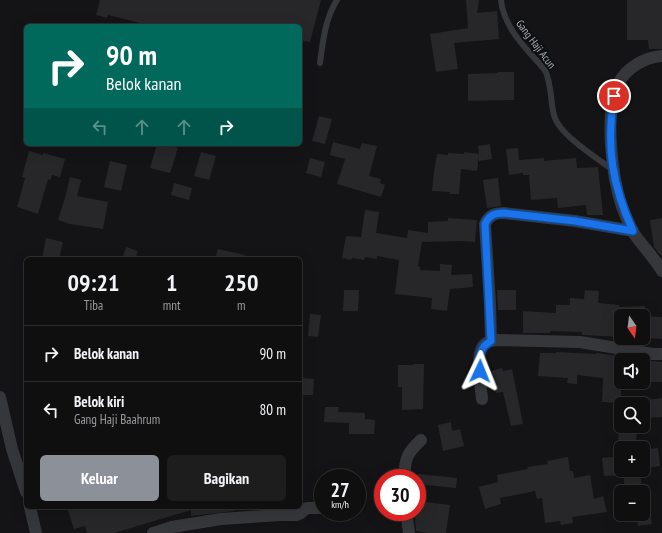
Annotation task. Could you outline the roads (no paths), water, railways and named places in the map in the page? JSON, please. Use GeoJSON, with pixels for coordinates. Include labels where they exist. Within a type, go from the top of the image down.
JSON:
{"type":"FeatureCollection","features":[{"type":"Feature","properties":{"kind":"street"},"geometry":{"type":"LineString","coordinates":[[662,56],[645,60],[633,67],[626,73],[618,84],[614,96],[611,129],[613,170],[622,207],[633,231],[662,271]]}},
{"type":"Feature","properties":{"kind":"street"},"geometry":{"type":"LineString","coordinates":[[491,341],[485,224],[489,217],[494,214],[504,213],[575,221],[633,231]]}},
{"type":"Feature","properties":{"kind":"street"},"geometry":{"type":"LineString","coordinates":[[482,399],[479,357],[485,344],[491,341],[580,342],[653,354],[662,354]]}},
{"type":"Feature","properties":{"kind":"street"},"geometry":{"type":"LineString","coordinates":[[0,397],[9,435],[24,485]]}},
{"type":"Feature","properties":{"kind":"street"},"geometry":{"type":"LineString","coordinates":[[405,469],[409,452],[421,440]]}},
{"type":"Feature","properties":{"kind":"street"},"geometry":{"type":"LineString","coordinates":[[153,533],[220,519],[297,515],[307,508],[314,508]]}},
{"type":"Feature","properties":{"kind":"street"},"geometry":{"type":"LineString","coordinates":[[30,509],[36,533]]}},
{"type":"Feature","properties":{"kind":"street"},"geometry":{"type":"LineString","coordinates":[[407,521],[409,533]]}},
{"type":"Feature","properties":{"kind":"lane"},"geometry":{"type":"LineString","coordinates":[[320,63],[323,34],[332,8],[337,0]]}},
{"type":"Feature","properties":{"kind":"lane","name":"Gang Haji Acun"},"geometry":{"type":"LineString","coordinates":[[501,0],[507,22],[512,31],[545,70],[548,76],[554,115],[557,123],[583,148],[613,170]]}}]}
